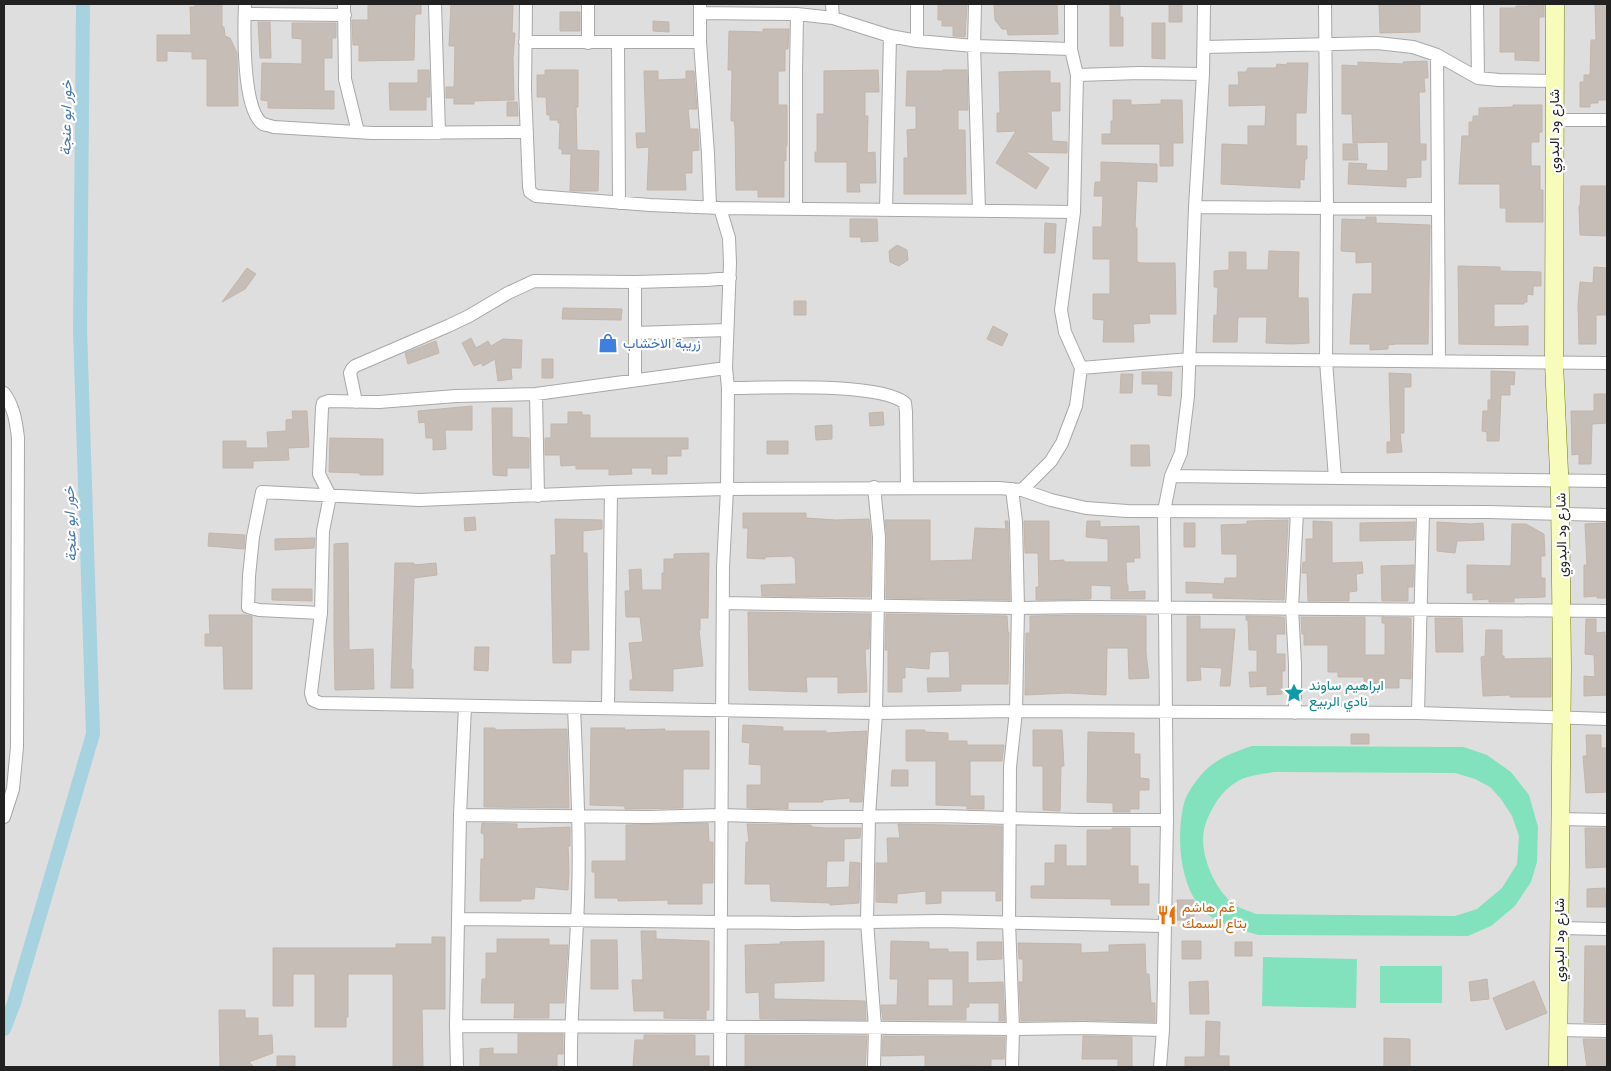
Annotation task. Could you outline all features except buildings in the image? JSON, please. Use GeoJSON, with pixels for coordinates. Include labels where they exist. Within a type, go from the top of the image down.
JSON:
{"type":"FeatureCollection","features":[{"type":"Feature","properties":{"kind":"street"},"geometry":{"type":"LineString","coordinates":[[435,4],[439,133]]}},
{"type":"Feature","properties":{"kind":"street"},"geometry":{"type":"LineString","coordinates":[[526,4],[526,132],[529,186],[530,192],[536,196],[619,203],[715,207],[1074,212]]}},
{"type":"Feature","properties":{"kind":"street"},"geometry":{"type":"LineString","coordinates":[[588,4],[588,43]]}},
{"type":"Feature","properties":{"kind":"street"},"geometry":{"type":"LineString","coordinates":[[832,4],[833,18]]}},
{"type":"Feature","properties":{"kind":"street"},"geometry":{"type":"LineString","coordinates":[[917,4],[917,41]]}},
{"type":"Feature","properties":{"kind":"street"},"geometry":{"type":"LineString","coordinates":[[975,4],[974,46],[979,211]]}},
{"type":"Feature","properties":{"kind":"street"},"geometry":{"type":"LineString","coordinates":[[1012,1067],[1009,819],[1010,766],[1016,711],[1018,608],[1017,489],[1051,461],[1062,443],[1076,406],[1081,368],[1065,332],[1061,310],[1074,212],[1076,75],[1071,48],[1071,4]]}},
{"type":"Feature","properties":{"kind":"street"},"geometry":{"type":"LineString","coordinates":[[1160,1067],[1163,1030],[1167,820],[1164,512],[1171,476],[1181,453],[1188,396],[1195,207],[1203,74],[1204,4]]}},
{"type":"Feature","properties":{"kind":"street"},"geometry":{"type":"LineString","coordinates":[[1325,4],[1327,44],[1326,361],[1336,478]]}},
{"type":"Feature","properties":{"kind":"street"},"geometry":{"type":"LineString","coordinates":[[1477,4],[1478,78]]}},
{"type":"Feature","properties":{"kind":"street","name":"شارع ود البدوي"},"geometry":{"type":"LineString","coordinates":[[1555,4],[1554,363],[1560,480],[1562,610],[1558,1067]]}},
{"type":"Feature","properties":{"kind":"street"},"geometry":{"type":"LineString","coordinates":[[720,1067],[724,522],[727,488],[728,388],[726,368],[730,278],[729,238],[715,207],[700,42],[700,8],[833,18],[890,36],[917,41],[974,46],[1071,48]]}},
{"type":"Feature","properties":{"kind":"street"},"geometry":{"type":"LineString","coordinates":[[358,132],[345,79],[344,9],[245,9],[244,60],[249,90],[257,116],[263,124],[274,128],[358,132],[526,132]]}},
{"type":"Feature","properties":{"kind":"street"},"geometry":{"type":"LineString","coordinates":[[796,208],[798,14]]}},
{"type":"Feature","properties":{"kind":"street"},"geometry":{"type":"LineString","coordinates":[[886,210],[890,36]]}},
{"type":"Feature","properties":{"kind":"street"},"geometry":{"type":"LineString","coordinates":[[525,42],[700,42]]}},
{"type":"Feature","properties":{"kind":"street"},"geometry":{"type":"LineString","coordinates":[[618,43],[619,203]]}},
{"type":"Feature","properties":{"kind":"street"},"geometry":{"type":"LineString","coordinates":[[1204,47],[1377,43],[1413,46],[1437,55],[1478,78],[1554,81]]}},
{"type":"Feature","properties":{"kind":"street"},"geometry":{"type":"LineString","coordinates":[[1437,55],[1439,361]]}},
{"type":"Feature","properties":{"kind":"street"},"geometry":{"type":"LineString","coordinates":[[1076,75],[1203,74]]}},
{"type":"Feature","properties":{"kind":"street"},"geometry":{"type":"LineString","coordinates":[[1554,120],[1607,120]]}},
{"type":"Feature","properties":{"kind":"street"},"geometry":{"type":"LineString","coordinates":[[1195,207],[1438,209]]}},
{"type":"Feature","properties":{"kind":"street"},"geometry":{"type":"LineString","coordinates":[[356,402],[350,373],[355,366],[470,316],[523,284],[542,280],[635,282],[730,278]]}},
{"type":"Feature","properties":{"kind":"street"},"geometry":{"type":"LineString","coordinates":[[635,282],[635,380]]}},
{"type":"Feature","properties":{"kind":"street"},"geometry":{"type":"LineString","coordinates":[[635,333],[727,330]]}},
{"type":"Feature","properties":{"kind":"street"},"geometry":{"type":"LineString","coordinates":[[1081,368],[1190,359],[1607,363]]}},
{"type":"Feature","properties":{"kind":"street"},"geometry":{"type":"LineString","coordinates":[[726,368],[536,394],[456,396],[379,402],[323,402],[319,474],[330,496],[323,531],[321,613],[311,693],[313,700],[320,704],[574,708],[876,712],[1418,713],[1607,719]]}},
{"type":"Feature","properties":{"kind":"street"},"geometry":{"type":"LineString","coordinates":[[728,388],[823,388],[864,391],[898,398],[905,403],[906,412],[907,487]]}},
{"type":"Feature","properties":{"kind":"street"},"geometry":{"type":"LineString","coordinates":[[4,393],[16,417],[18,438],[17,748],[13,788],[4,817]]}},
{"type":"Feature","properties":{"kind":"street"},"geometry":{"type":"LineString","coordinates":[[536,394],[538,496]]}},
{"type":"Feature","properties":{"kind":"street"},"geometry":{"type":"LineString","coordinates":[[1171,476],[1607,481]]}},
{"type":"Feature","properties":{"kind":"street"},"geometry":{"type":"LineString","coordinates":[[874,487],[880,537],[876,712],[869,816],[867,922],[874,1027],[874,1067]]}},
{"type":"Feature","properties":{"kind":"street"},"geometry":{"type":"LineString","coordinates":[[321,613],[260,610],[248,607],[253,537],[262,492],[419,500],[727,488],[984,487],[1017,489],[1051,500],[1086,508],[1127,511],[1607,514]]}},
{"type":"Feature","properties":{"kind":"street"},"geometry":{"type":"LineString","coordinates":[[608,708],[611,492]]}},
{"type":"Feature","properties":{"kind":"street"},"geometry":{"type":"LineString","coordinates":[[1295,713],[1296,664],[1292,608],[1297,512]]}},
{"type":"Feature","properties":{"kind":"street"},"geometry":{"type":"LineString","coordinates":[[1418,713],[1423,512]]}},
{"type":"Feature","properties":{"kind":"street"},"geometry":{"type":"LineString","coordinates":[[723,603],[877,607],[1165,607],[1607,611]]}},
{"type":"Feature","properties":{"kind":"street"},"geometry":{"type":"LineString","coordinates":[[457,1067],[460,815],[465,706]]}},
{"type":"Feature","properties":{"kind":"street"},"geometry":{"type":"LineString","coordinates":[[571,1067],[570,1026],[578,921],[579,815],[574,708]]}},
{"type":"Feature","properties":{"kind":"street"},"geometry":{"type":"LineString","coordinates":[[460,815],[647,817],[721,815],[941,816],[1122,821],[1167,820]]}},
{"type":"Feature","properties":{"kind":"street"},"geometry":{"type":"LineString","coordinates":[[1560,819],[1607,820]]}},
{"type":"Feature","properties":{"kind":"street"},"geometry":{"type":"LineString","coordinates":[[459,919],[1009,922],[1164,926]]}},
{"type":"Feature","properties":{"kind":"street"},"geometry":{"type":"LineString","coordinates":[[1560,928],[1607,929]]}},
{"type":"Feature","properties":{"kind":"street"},"geometry":{"type":"LineString","coordinates":[[456,1026],[1083,1028],[1163,1030]]}},
{"type":"Feature","properties":{"kind":"street"},"geometry":{"type":"LineString","coordinates":[[1559,1030],[1607,1031]]}},
{"type":"Feature","properties":{"kind":"shaded area"},"geometry":{"type":"Polygon","coordinates":[[[4,4],[1607,4],[1607,1067],[4,1067],[4,4]]]}},
{"type":"Feature","properties":{"kind":"green space"},"geometry":{"type":"Polygon","coordinates":[[[1252,746],[1464,747],[1487,755],[1511,772],[1529,795],[1538,827],[1537,862],[1531,882],[1515,906],[1491,926],[1468,936],[1258,935],[1222,923],[1203,910],[1195,900],[1184,874],[1180,830],[1184,803],[1193,785],[1202,773],[1222,758],[1252,746]],[[1275,772],[1244,778],[1224,792],[1206,823],[1203,840],[1206,861],[1215,881],[1228,899],[1237,906],[1256,914],[1455,916],[1477,909],[1502,888],[1517,864],[1519,836],[1512,816],[1501,799],[1490,787],[1475,779],[1455,773],[1275,772]]]}},
{"type":"Feature","properties":{"kind":"green space"},"geometry":{"type":"Polygon","coordinates":[[[1263,957],[1357,959],[1356,1008],[1262,1006],[1263,957]]]}},
{"type":"Feature","properties":{"kind":"green space"},"geometry":{"type":"Polygon","coordinates":[[[1380,966],[1442,966],[1442,1003],[1380,1003],[1380,966]]]}},
{"type":"Feature","properties":{"kind":"waterway","name":"خور ابو عنجة"},"geometry":{"type":"LineString","coordinates":[[4,1029],[14,1003],[93,734],[80,330],[83,4]]}},
{"type":"Feature","properties":{"kind":"place","name":"زريبة الاخشاب"},"geometry":{"type":"Point","coordinates":[608,343]}},
{"type":"Feature","properties":{"kind":"place","name":"ابراهيم ساوند نادي الربيع"},"geometry":{"type":"Point","coordinates":[1294,693]}},
{"type":"Feature","properties":{"kind":"place","name":"عّم هاشم بتاع السمك"},"geometry":{"type":"Point","coordinates":[1167,915]}}]}
